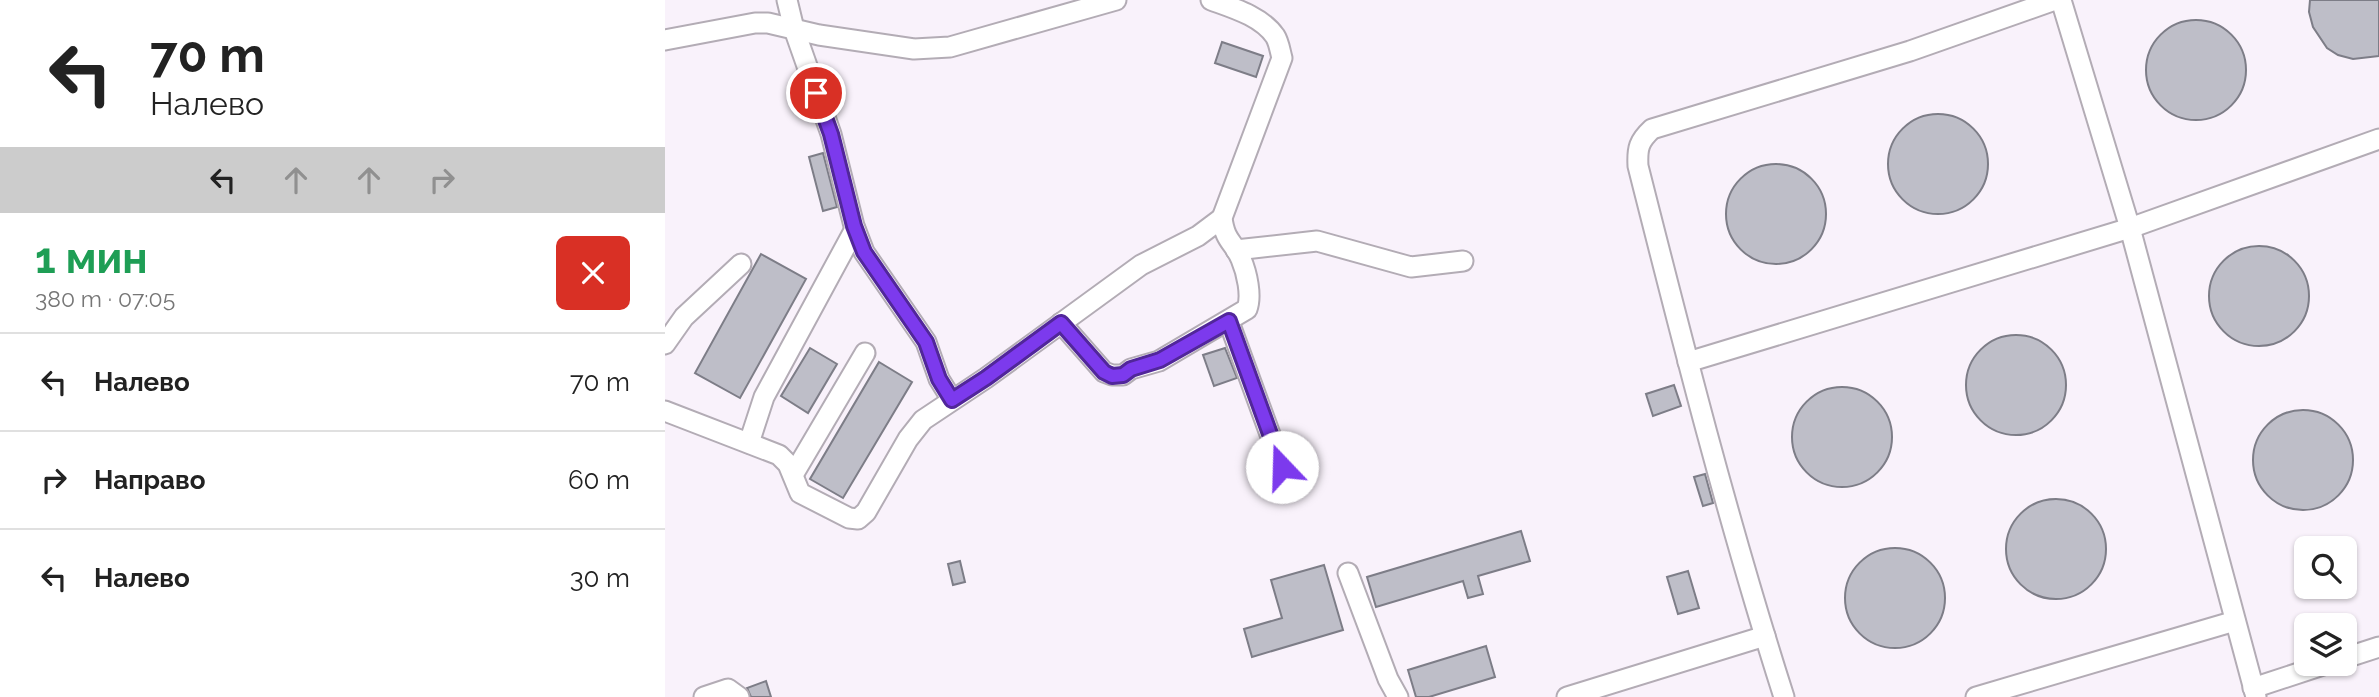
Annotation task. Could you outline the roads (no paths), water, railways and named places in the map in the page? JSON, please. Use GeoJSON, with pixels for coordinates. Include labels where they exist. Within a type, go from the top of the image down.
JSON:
{"type":"FeatureCollection","features":[{"type":"Feature","properties":{"kind":"lane"},"geometry":{"type":"LineString","coordinates":[[787,0],[794,29],[831,134],[855,229],[864,252],[926,342],[939,379],[952,400]]}},
{"type":"Feature","properties":{"kind":"lane"},"geometry":{"type":"LineString","coordinates":[[665,40],[755,23],[768,23],[913,49],[950,47],[1116,0]]}},
{"type":"Feature","properties":{"kind":"lane"},"geometry":{"type":"LineString","coordinates":[[665,411],[779,455],[788,464],[800,493],[849,518],[858,519],[866,512],[908,439],[923,420],[986,378],[1141,265],[1198,236],[1221,218],[1282,58],[1277,38],[1265,25],[1238,10],[1211,0]]}},
{"type":"Feature","properties":{"kind":"lane"},"geometry":{"type":"LineString","coordinates":[[1784,697],[1688,362],[1638,166],[1637,151],[1640,139],[1652,128],[1910,51],[2055,0]]}},
{"type":"Feature","properties":{"kind":"lane"},"geometry":{"type":"LineString","coordinates":[[2061,0],[2130,228],[2255,693],[2297,676]]}},
{"type":"Feature","properties":{"kind":"lane"},"geometry":{"type":"LineString","coordinates":[[1688,362],[2130,228],[2379,139]]}},
{"type":"Feature","properties":{"kind":"lane"},"geometry":{"type":"LineString","coordinates":[[1061,323],[1104,372],[1112,376],[1123,375],[1131,369],[1160,360],[1229,321],[1247,309],[1251,300],[1241,259],[1228,241],[1221,218]]}},
{"type":"Feature","properties":{"kind":"lane"},"geometry":{"type":"LineString","coordinates":[[748,443],[764,397],[855,229]]}},
{"type":"Feature","properties":{"kind":"lane"},"geometry":{"type":"LineString","coordinates":[[1236,250],[1317,241],[1411,267],[1463,261]]}},
{"type":"Feature","properties":{"kind":"lane"},"geometry":{"type":"LineString","coordinates":[[665,344],[684,317],[741,264]]}},
{"type":"Feature","properties":{"kind":"lane"},"geometry":{"type":"LineString","coordinates":[[1229,321],[1282,467]]}},
{"type":"Feature","properties":{"kind":"lane"},"geometry":{"type":"LineString","coordinates":[[793,475],[865,353]]}},
{"type":"Feature","properties":{"kind":"lane"},"geometry":{"type":"LineString","coordinates":[[1348,573],[1388,680],[1398,697]]}},
{"type":"Feature","properties":{"kind":"lane"},"geometry":{"type":"LineString","coordinates":[[1976,697],[2235,621]]}},
{"type":"Feature","properties":{"kind":"lane"},"geometry":{"type":"LineString","coordinates":[[1567,697],[1765,636]]}},
{"type":"Feature","properties":{"kind":"lane"},"geometry":{"type":"LineString","coordinates":[[2357,654],[2379,647]]}},
{"type":"Feature","properties":{"kind":"lane"},"geometry":{"type":"LineString","coordinates":[[704,697],[728,689],[739,697]]}}]}
